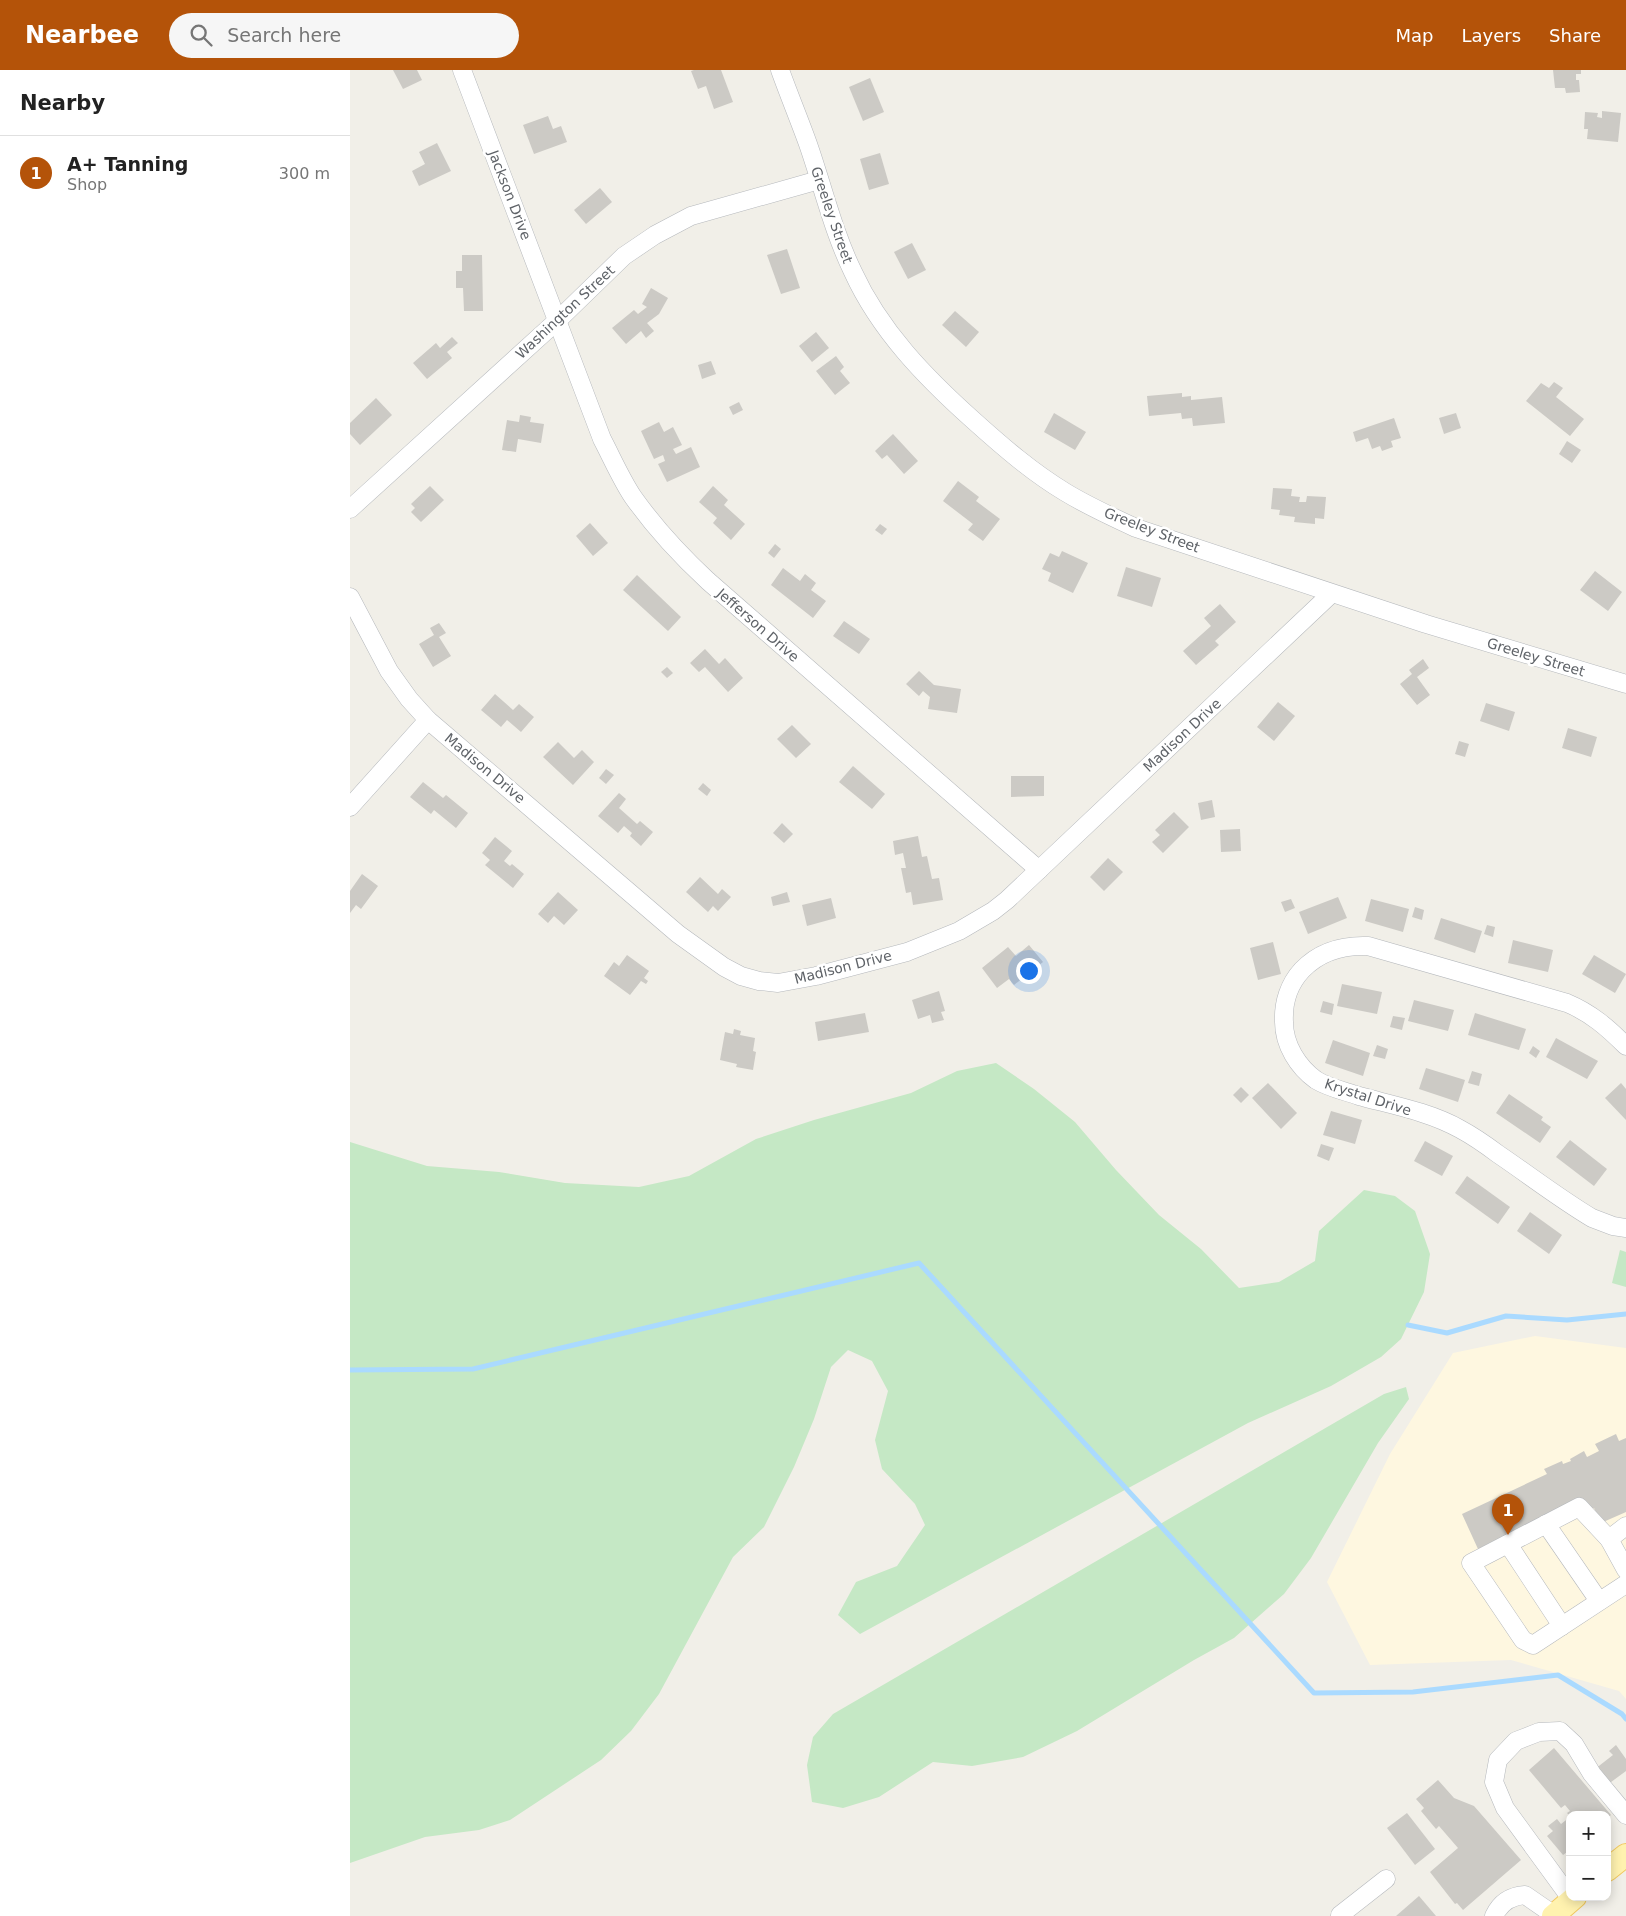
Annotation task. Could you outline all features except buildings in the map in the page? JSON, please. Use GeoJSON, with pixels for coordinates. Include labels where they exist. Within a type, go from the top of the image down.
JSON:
{"type":"FeatureCollection","features":[{"type":"Feature","properties":{"kind":"main road"},"geometry":{"type":"LineString","coordinates":[[1611,1867],[1626,1855]]}},
{"type":"Feature","properties":{"kind":"main road"},"geometry":{"type":"LineString","coordinates":[[1553,1916],[1571,1901]]}},
{"type":"Feature","properties":{"kind":"street","name":"Jackson Drive"},"geometry":{"type":"LineString","coordinates":[[462,70],[558,320]]}},
{"type":"Feature","properties":{"kind":"street","name":"Greeley Street"},"geometry":{"type":"LineString","coordinates":[[780,70],[819,180],[836,235],[853,273],[872,308],[896,340],[947,397],[1034,472],[1067,493],[1128,524],[1332,594],[1626,684]]}},
{"type":"Feature","properties":{"kind":"street","name":"Washington Street"},"geometry":{"type":"LineString","coordinates":[[350,510],[558,320],[624,256],[655,235],[691,216],[819,180]]}},
{"type":"Feature","properties":{"kind":"street","name":"Jefferson Drive"},"geometry":{"type":"LineString","coordinates":[[558,320],[602,439],[632,495],[655,526],[708,581],[1039,870]]}},
{"type":"Feature","properties":{"kind":"street","name":"Madison Drive"},"geometry":{"type":"LineString","coordinates":[[350,597],[389,671],[428,720],[678,934],[724,967],[741,976],[759,981],[778,982],[816,976],[907,952],[942,939],[992,912],[1332,594]]}},
{"type":"Feature","properties":{"kind":"street"},"geometry":{"type":"LineString","coordinates":[[350,807],[428,720]]}},
{"type":"Feature","properties":{"kind":"street","name":"Krystal Drive"},"geometry":{"type":"LineString","coordinates":[[1626,1046],[1597,1019],[1567,1003],[1368,946],[1346,946],[1315,958],[1299,973],[1293,982],[1285,1003],[1284,1025],[1289,1046],[1300,1065],[1316,1080],[1336,1089],[1422,1114],[1460,1128],[1587,1215],[1602,1223],[1626,1228]]}},
{"type":"Feature","properties":{"kind":"street"},"geometry":{"type":"LineString","coordinates":[[1626,1570],[1609,1538],[1579,1507],[1471,1563],[1523,1640],[1533,1645],[1626,1584]]}},
{"type":"Feature","properties":{"kind":"street"},"geometry":{"type":"LineString","coordinates":[[1546,1524],[1599,1602]]}},
{"type":"Feature","properties":{"kind":"street"},"geometry":{"type":"LineString","coordinates":[[1609,1538],[1626,1526]]}},
{"type":"Feature","properties":{"kind":"street"},"geometry":{"type":"LineString","coordinates":[[1508,1544],[1562,1626]]}},
{"type":"Feature","properties":{"kind":"street"},"geometry":{"type":"LineString","coordinates":[[1566,1889],[1506,1808],[1494,1782],[1498,1760],[1516,1741],[1540,1732],[1560,1731],[1574,1744],[1592,1774],[1626,1815]]}},
{"type":"Feature","properties":{"kind":"street"},"geometry":{"type":"LineString","coordinates":[[1341,1916],[1386,1880]]}},
{"type":"Feature","properties":{"kind":"street"},"geometry":{"type":"LineString","coordinates":[[1494,1916],[1501,1905],[1514,1896],[1525,1895],[1553,1916]]}},
{"type":"Feature","properties":{"kind":"shaded area"},"geometry":{"type":"Polygon","coordinates":[[[1535,1336],[1626,1348],[1626,1699],[1619,1691],[1511,1660],[1370,1665],[1327,1582],[1390,1454],[1453,1353],[1535,1336]]]}},
{"type":"Feature","properties":{"kind":"green space"},"geometry":{"type":"Polygon","coordinates":[[[996,1063],[1034,1089],[1075,1122],[1116,1170],[1159,1215],[1201,1249],[1239,1288],[1279,1282],[1315,1261],[1319,1231],[1364,1190],[1395,1196],[1415,1211],[1430,1254],[1424,1292],[1401,1339],[1381,1357],[1331,1386],[1248,1423],[860,1634],[838,1615],[856,1582],[897,1566],[925,1525],[915,1504],[882,1469],[875,1440],[888,1391],[872,1361],[848,1350],[831,1367],[814,1419],[794,1467],[764,1527],[733,1557],[659,1694],[631,1731],[601,1760],[510,1820],[479,1830],[425,1837],[350,1863],[350,1142],[427,1166],[499,1172],[565,1183],[639,1187],[689,1176],[756,1139],[814,1120],[911,1093],[957,1071],[996,1063]]]}},
{"type":"Feature","properties":{"kind":"green space"},"geometry":{"type":"Polygon","coordinates":[[[1620,1250],[1626,1252],[1626,1287],[1612,1283],[1620,1250]]]}},
{"type":"Feature","properties":{"kind":"green space"},"geometry":{"type":"Polygon","coordinates":[[[1406,1387],[1409,1399],[1378,1443],[1311,1558],[1284,1594],[1234,1638],[1077,1731],[1023,1757],[972,1766],[933,1762],[879,1797],[843,1808],[812,1802],[807,1765],[813,1737],[833,1714],[1384,1394],[1406,1387]]]}},
{"type":"Feature","properties":{"kind":"waterway"},"geometry":{"type":"LineString","coordinates":[[350,1370],[473,1369],[919,1263],[1314,1693],[1413,1692],[1558,1675],[1622,1714],[1626,1719]]}},
{"type":"Feature","properties":{"kind":"waterway"},"geometry":{"type":"LineString","coordinates":[[1408,1325],[1447,1333],[1506,1316],[1567,1320],[1626,1314]]}},
{"type":"Feature","properties":{"kind":"place","name":"A+ Tanning"},"geometry":{"type":"Point","coordinates":[1508,1535]}}]}
